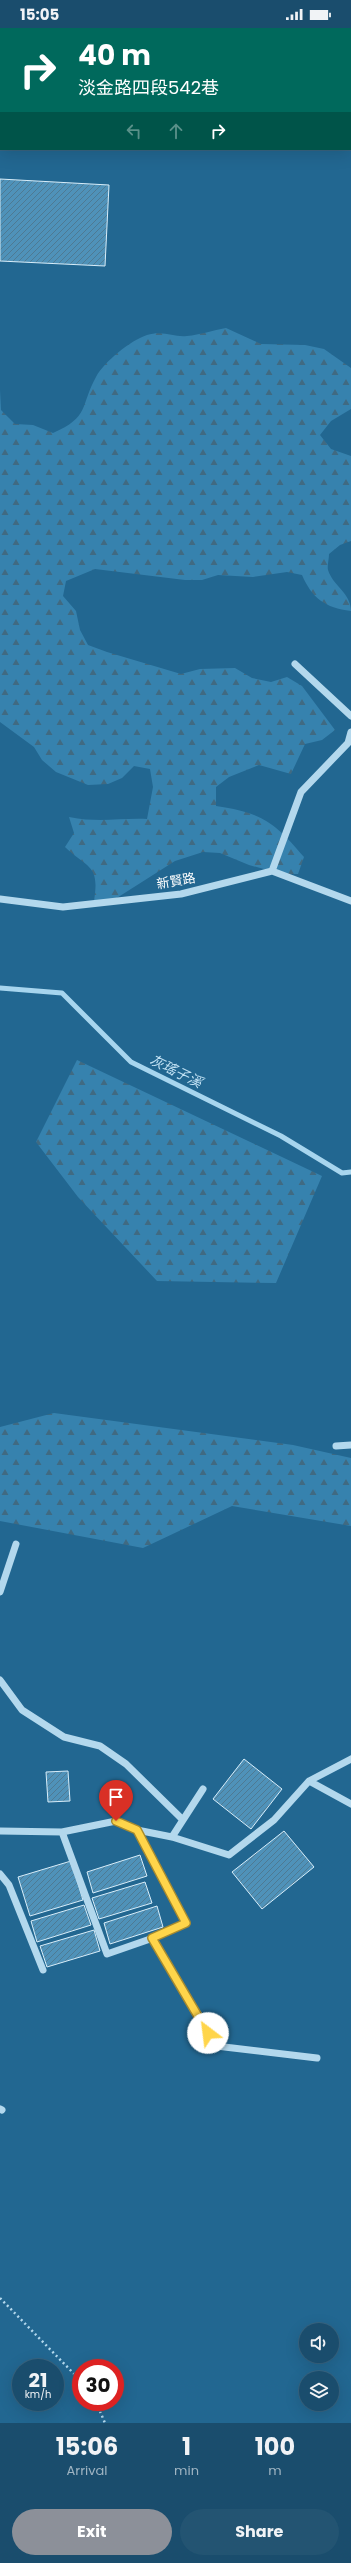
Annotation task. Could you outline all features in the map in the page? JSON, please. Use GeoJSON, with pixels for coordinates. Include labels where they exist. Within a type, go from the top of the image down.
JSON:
{"type":"FeatureCollection","features":[{"type":"Feature","properties":{"kind":"street"},"geometry":{"type":"LineString","coordinates":[[295,664],[351,716]]}},
{"type":"Feature","properties":{"kind":"street"},"geometry":{"type":"LineString","coordinates":[[351,732],[348,743],[301,792],[272,871],[351,901]]}},
{"type":"Feature","properties":{"kind":"street","name":"新賢路"},"geometry":{"type":"LineString","coordinates":[[0,898],[63,907],[181,894],[272,871]]}},
{"type":"Feature","properties":{"kind":"street"},"geometry":{"type":"LineString","coordinates":[[336,1446],[351,1445]]}},
{"type":"Feature","properties":{"kind":"street"},"geometry":{"type":"LineString","coordinates":[[0,1592],[16,1544]]}},
{"type":"Feature","properties":{"kind":"street"},"geometry":{"type":"LineString","coordinates":[[0,1680],[22,1710],[64,1737],[100,1746],[126,1764],[183,1820]]}},
{"type":"Feature","properties":{"kind":"street"},"geometry":{"type":"LineString","coordinates":[[0,1831],[62,1832],[116,1821],[137,1830],[172,1837],[229,1855],[274,1820],[308,1781],[351,1759]]}},
{"type":"Feature","properties":{"kind":"street"},"geometry":{"type":"LineString","coordinates":[[308,1781],[351,1804]]}},
{"type":"Feature","properties":{"kind":"street"},"geometry":{"type":"LineString","coordinates":[[172,1837],[203,1789]]}},
{"type":"Feature","properties":{"kind":"street"},"geometry":{"type":"LineString","coordinates":[[62,1832],[107,1954],[152,1938],[186,1923],[137,1830]]}},
{"type":"Feature","properties":{"kind":"street"},"geometry":{"type":"LineString","coordinates":[[0,1874],[9,1885],[43,1970]]}},
{"type":"Feature","properties":{"kind":"street"},"geometry":{"type":"LineString","coordinates":[[152,1938],[216,2046],[317,2058]]}},
{"type":"Feature","properties":{"kind":"path"},"geometry":{"type":"LineString","coordinates":[[0,2298],[72,2372]]}},
{"type":"Feature","properties":{"kind":"path"},"geometry":{"type":"LineString","coordinates":[[100,2411],[105,2423]]}},
{"type":"Feature","properties":{"kind":"green space"},"geometry":{"type":"Polygon","coordinates":[[[226,328],[261,344],[305,345],[324,349],[351,368],[351,409],[331,421],[320,435],[331,449],[351,456],[351,541],[340,545],[329,554],[328,570],[330,576],[348,599],[351,611],[342,610],[320,600],[310,590],[302,575],[287,572],[253,577],[218,575],[202,580],[185,580],[95,569],[66,581],[63,596],[76,611],[80,630],[88,645],[181,674],[200,669],[235,668],[252,678],[271,682],[287,677],[302,686],[335,730],[322,740],[305,744],[291,774],[259,765],[229,777],[216,787],[216,806],[257,816],[275,827],[294,845],[304,857],[298,874],[282,874],[249,865],[220,853],[203,852],[175,861],[112,901],[94,901],[94,873],[86,864],[65,847],[74,833],[69,817],[99,820],[147,819],[153,787],[150,769],[134,766],[122,778],[108,784],[88,785],[56,772],[42,760],[34,747],[0,722],[0,390],[1,410],[15,424],[33,425],[53,433],[73,422],[79,416],[91,387],[100,371],[111,358],[133,342],[147,335],[159,333],[187,336],[226,328]]]}},
{"type":"Feature","properties":{"kind":"green space"},"geometry":{"type":"Polygon","coordinates":[[[77,1060],[322,1176],[276,1283],[157,1281],[78,1197],[36,1142],[77,1060]]]}},
{"type":"Feature","properties":{"kind":"green space"},"geometry":{"type":"Polygon","coordinates":[[[54,1413],[293,1445],[351,1458],[351,1526],[232,1506],[143,1548],[0,1521],[0,1427],[54,1413]]]}},
{"type":"Feature","properties":{"kind":"building"},"geometry":{"type":"Polygon","coordinates":[[[0,179],[109,185],[105,266],[0,261],[0,179]]]}},
{"type":"Feature","properties":{"kind":"building"},"geometry":{"type":"Polygon","coordinates":[[[244,1759],[282,1789],[251,1829],[213,1799],[244,1759]]]}},
{"type":"Feature","properties":{"kind":"building"},"geometry":{"type":"Polygon","coordinates":[[[68,1771],[70,1801],[48,1802],[46,1772],[68,1771]]]}},
{"type":"Feature","properties":{"kind":"building"},"geometry":{"type":"Polygon","coordinates":[[[284,1831],[314,1867],[262,1909],[232,1872],[284,1831]]]}},
{"type":"Feature","properties":{"kind":"building"},"geometry":{"type":"Polygon","coordinates":[[[140,1855],[147,1876],[93,1893],[87,1872],[140,1855]]]}},
{"type":"Feature","properties":{"kind":"building"},"geometry":{"type":"Polygon","coordinates":[[[71,1861],[83,1900],[30,1916],[18,1877],[71,1861]]]}},
{"type":"Feature","properties":{"kind":"building"},"geometry":{"type":"Polygon","coordinates":[[[145,1882],[152,1903],[99,1919],[92,1898],[145,1882]]]}},
{"type":"Feature","properties":{"kind":"building"},"geometry":{"type":"Polygon","coordinates":[[[84,1905],[91,1925],[37,1942],[31,1921],[84,1905]]]}},
{"type":"Feature","properties":{"kind":"building"},"geometry":{"type":"Polygon","coordinates":[[[157,1906],[163,1927],[110,1944],[104,1923],[157,1906]]]}},
{"type":"Feature","properties":{"kind":"building"},"geometry":{"type":"Polygon","coordinates":[[[94,1930],[100,1951],[47,1967],[40,1946],[94,1930]]]}},
{"type":"Feature","properties":{"kind":"waterway","name":"灰瑤子溪"},"geometry":{"type":"LineString","coordinates":[[0,988],[62,993],[131,1062],[281,1136],[342,1173],[351,1172]]}},
{"type":"Feature","properties":{"kind":"route"},"geometry":{"type":"LineString","coordinates":[[116,1821],[137,1830],[186,1923],[152,1938],[208,2033]]}}]}
